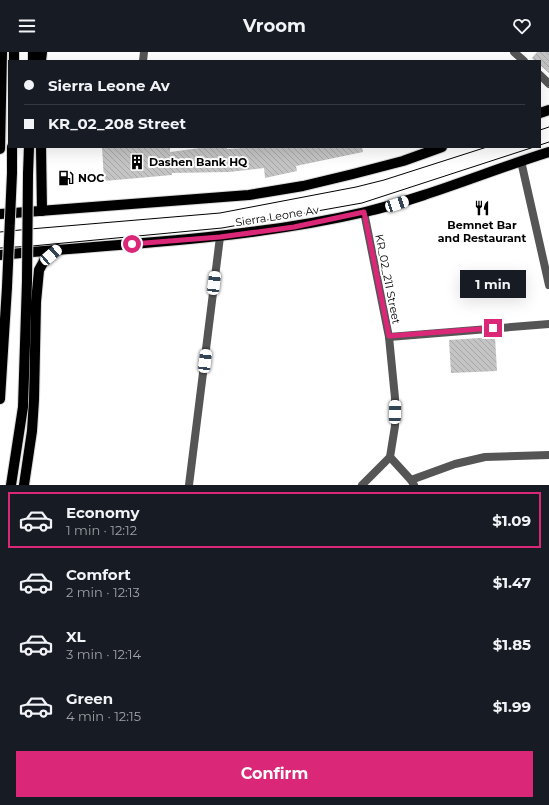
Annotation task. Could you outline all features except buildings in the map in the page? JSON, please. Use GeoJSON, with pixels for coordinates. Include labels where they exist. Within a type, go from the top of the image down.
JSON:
{"type":"FeatureCollection","features":[{"type":"Feature","properties":{"kind":"main road"},"geometry":{"type":"LineString","coordinates":[[0,149],[2,52]]}},
{"type":"Feature","properties":{"kind":"main road"},"geometry":{"type":"LineString","coordinates":[[0,398],[7,287],[12,148]]}},
{"type":"Feature","properties":{"kind":"main road"},"geometry":{"type":"LineString","coordinates":[[12,485],[23,407],[29,148]]}},
{"type":"Feature","properties":{"kind":"main road"},"geometry":{"type":"LineString","coordinates":[[41,148],[42,211]]}},
{"type":"Feature","properties":{"kind":"main road"},"geometry":{"type":"LineString","coordinates":[[0,214],[249,195],[303,186],[353,174],[439,148]]}},
{"type":"Feature","properties":{"kind":"main road","name":"Sierra Leone Av"},"geometry":{"type":"LineString","coordinates":[[0,254],[220,237],[294,227],[364,212],[406,200],[549,152]]}},
{"type":"Feature","properties":{"kind":"main road"},"geometry":{"type":"LineString","coordinates":[[24,485],[32,430],[36,302],[39,270],[44,261],[57,249]]}},
{"type":"Feature","properties":{"kind":"street"},"geometry":{"type":"LineString","coordinates":[[514,52],[523,60]]}},
{"type":"Feature","properties":{"kind":"street"},"geometry":{"type":"LineString","coordinates":[[541,77],[549,84]]}},
{"type":"Feature","properties":{"kind":"street"},"geometry":{"type":"LineString","coordinates":[[521,161],[549,285]]}},
{"type":"Feature","properties":{"kind":"street","name":"KR_02_211 Street"},"geometry":{"type":"LineString","coordinates":[[364,212],[389,336],[396,398],[395,426],[390,457]]}},
{"type":"Feature","properties":{"kind":"street"},"geometry":{"type":"LineString","coordinates":[[189,485],[220,237]]}},
{"type":"Feature","properties":{"kind":"street"},"geometry":{"type":"LineString","coordinates":[[389,336],[549,324]]}},
{"type":"Feature","properties":{"kind":"street"},"geometry":{"type":"LineString","coordinates":[[362,485],[390,457],[412,482],[455,464],[485,458],[549,454]]}},
{"type":"Feature","properties":{"kind":"tram line"},"geometry":{"type":"LineString","coordinates":[[541,130],[549,127]]}},
{"type":"Feature","properties":{"kind":"tram line"},"geometry":{"type":"LineString","coordinates":[[541,145],[549,142]]}},
{"type":"Feature","properties":{"kind":"tram line"},"geometry":{"type":"LineString","coordinates":[[0,232],[220,213],[356,187],[384,180],[484,148]]}},
{"type":"Feature","properties":{"kind":"tram line"},"geometry":{"type":"LineString","coordinates":[[0,248],[222,228],[362,203],[531,148]]}},
{"type":"Feature","properties":{"kind":"place","name":"Dashen Bank HQ"},"geometry":{"type":"Point","coordinates":[137,162]}},
{"type":"Feature","properties":{"kind":"place","name":"NOC"},"geometry":{"type":"Point","coordinates":[66,178]}},
{"type":"Feature","properties":{"kind":"place","name":"Bemnet Bar and Restaurant"},"geometry":{"type":"Point","coordinates":[482,208]}},
{"type":"Feature","properties":{"kind":"route"},"geometry":{"type":"LineString","coordinates":[[132,244],[220,237],[294,227],[364,212],[389,336],[493,328]]}}]}
